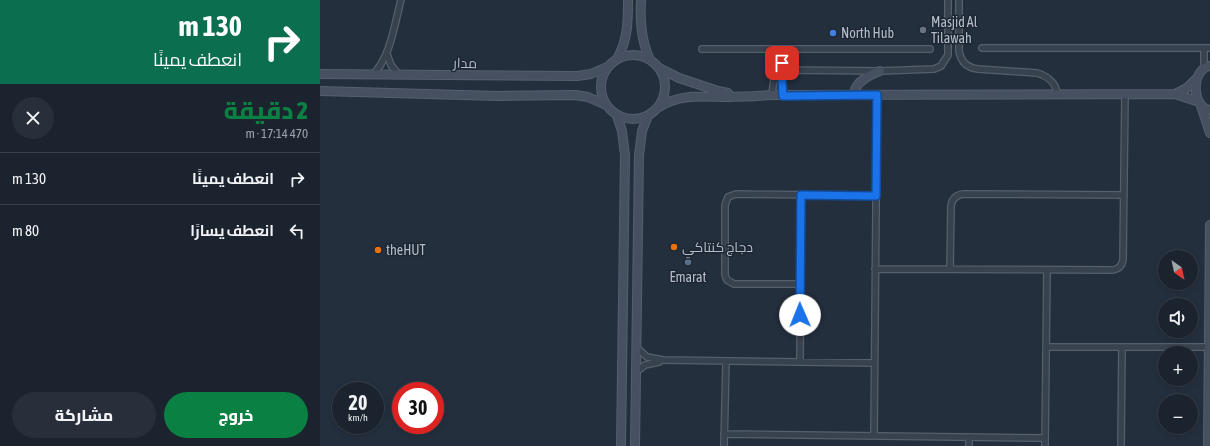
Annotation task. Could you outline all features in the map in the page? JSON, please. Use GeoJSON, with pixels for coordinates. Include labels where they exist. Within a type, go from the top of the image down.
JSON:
{"type":"FeatureCollection","features":[{"type":"Feature","properties":{"kind":"street"},"geometry":{"type":"LineString","coordinates":[[372,75],[383,63],[387,54],[401,0]]}},
{"type":"Feature","properties":{"kind":"street"},"geometry":{"type":"LineString","coordinates":[[618,59],[624,46],[627,32],[628,0]]}},
{"type":"Feature","properties":{"kind":"street"},"geometry":{"type":"LineString","coordinates":[[641,0],[640,22],[642,38],[650,60]]}},
{"type":"Feature","properties":{"kind":"street"},"geometry":{"type":"LineString","coordinates":[[959,0],[959,46],[960,56],[965,64],[969,67],[978,69],[1037,73],[1052,82],[1056,87],[1057,95]]}},
{"type":"Feature","properties":{"kind":"street"},"geometry":{"type":"LineString","coordinates":[[775,67],[779,66],[784,69],[880,71],[929,70],[938,68],[946,59],[948,45],[948,3],[959,7]]}},
{"type":"Feature","properties":{"kind":"street"},"geometry":{"type":"LineString","coordinates":[[948,45],[959,46]]}},
{"type":"Feature","properties":{"kind":"street"},"geometry":{"type":"LineString","coordinates":[[982,48],[1207,48],[1207,67],[1201,70],[1197,78],[1187,88],[1175,94]]}},
{"type":"Feature","properties":{"kind":"street"},"geometry":{"type":"LineString","coordinates":[[702,49],[930,49]]}},
{"type":"Feature","properties":{"kind":"street"},"geometry":{"type":"LineString","coordinates":[[772,49],[775,67],[772,72],[774,78],[772,96]]}},
{"type":"Feature","properties":{"kind":"street"},"geometry":{"type":"LineString","coordinates":[[783,96],[782,79],[785,74],[782,58],[784,49]]}},
{"type":"Feature","properties":{"kind":"street"},"geometry":{"type":"LineString","coordinates":[[387,54],[391,65],[398,74]]}},
{"type":"Feature","properties":{"kind":"street"},"geometry":{"type":"LineString","coordinates":[[606,105],[600,86],[602,76],[607,67],[618,59],[636,55],[650,60],[659,68],[679,78],[718,91],[730,94],[751,94],[763,96]]}},
{"type":"Feature","properties":{"kind":"street","name":"مدار"},"geometry":{"type":"LineString","coordinates":[[320,74],[577,76],[591,74],[607,67]]}},
{"type":"Feature","properties":{"kind":"street"},"geometry":{"type":"LineString","coordinates":[[659,68],[664,77],[665,87],[664,98],[659,107]]}},
{"type":"Feature","properties":{"kind":"street"},"geometry":{"type":"LineString","coordinates":[[854,95],[857,85],[880,71]]}},
{"type":"Feature","properties":{"kind":"street"},"geometry":{"type":"LineString","coordinates":[[774,78],[777,80],[782,79]]}},
{"type":"Feature","properties":{"kind":"street"},"geometry":{"type":"LineString","coordinates":[[1197,78],[1196,91],[1210,133]]}},
{"type":"Feature","properties":{"kind":"street"},"geometry":{"type":"LineString","coordinates":[[320,91],[588,97],[606,105],[617,116],[622,131],[625,155],[621,446]]}},
{"type":"Feature","properties":{"kind":"street"},"geometry":{"type":"LineString","coordinates":[[875,269],[1113,270],[1120,267],[1123,260],[1125,94]]}},
{"type":"Feature","properties":{"kind":"street"},"geometry":{"type":"LineString","coordinates":[[617,116],[638,120],[648,116],[659,107],[674,99],[686,97],[854,95],[1175,94],[1200,104],[1204,108],[1210,110]]}},
{"type":"Feature","properties":{"kind":"street"},"geometry":{"type":"LineString","coordinates":[[874,436],[877,95]]}},
{"type":"Feature","properties":{"kind":"street"},"geometry":{"type":"LineString","coordinates":[[635,446],[639,156],[642,131],[648,116]]}},
{"type":"Feature","properties":{"kind":"street"},"geometry":{"type":"LineString","coordinates":[[799,284],[734,284],[727,280],[725,275],[725,205],[728,197],[736,194],[876,196]]}},
{"type":"Feature","properties":{"kind":"street"},"geometry":{"type":"LineString","coordinates":[[950,270],[951,206],[953,200],[957,196],[963,194],[1124,196]]}},
{"type":"Feature","properties":{"kind":"street"},"geometry":{"type":"LineString","coordinates":[[800,362],[799,284],[801,195]]}},
{"type":"Feature","properties":{"kind":"street"},"geometry":{"type":"LineString","coordinates":[[1208,446],[1210,224]]}},
{"type":"Feature","properties":{"kind":"street"},"geometry":{"type":"LineString","coordinates":[[1045,446],[1047,270]]}},
{"type":"Feature","properties":{"kind":"street"},"geometry":{"type":"LineString","coordinates":[[1046,346],[1208,346]]}},
{"type":"Feature","properties":{"kind":"street"},"geometry":{"type":"LineString","coordinates":[[636,347],[647,357],[663,360],[874,363]]}},
{"type":"Feature","properties":{"kind":"street"},"geometry":{"type":"LineString","coordinates":[[1121,446],[1122,347]]}},
{"type":"Feature","properties":{"kind":"street"},"geometry":{"type":"LineString","coordinates":[[636,372],[645,365],[663,360]]}},
{"type":"Feature","properties":{"kind":"street"},"geometry":{"type":"LineString","coordinates":[[724,446],[726,361]]}},
{"type":"Feature","properties":{"kind":"street"},"geometry":{"type":"LineString","coordinates":[[724,434],[1045,438]]}},
{"type":"Feature","properties":{"kind":"street"},"geometry":{"type":"LineString","coordinates":[[969,437],[969,446]]}},
{"type":"Feature","properties":{"kind":"place","name":"Masjid Al Tilawah"},"geometry":{"type":"Point","coordinates":[923,30]}},
{"type":"Feature","properties":{"kind":"place","name":"North Hub"},"geometry":{"type":"Point","coordinates":[833,33]}},
{"type":"Feature","properties":{"kind":"place","name":"دجاج كنتاكي"},"geometry":{"type":"Point","coordinates":[674,247]}},
{"type":"Feature","properties":{"kind":"place","name":"theHUT"},"geometry":{"type":"Point","coordinates":[378,250]}},
{"type":"Feature","properties":{"kind":"place","name":"Emarat"},"geometry":{"type":"Point","coordinates":[688,262]}},
{"type":"Feature","properties":{"kind":"route"},"geometry":{"type":"LineString","coordinates":[[782,63],[785,70],[785,76],[782,79],[783,96],[877,95],[876,196],[801,195],[799,284],[800,315]]}}]}
